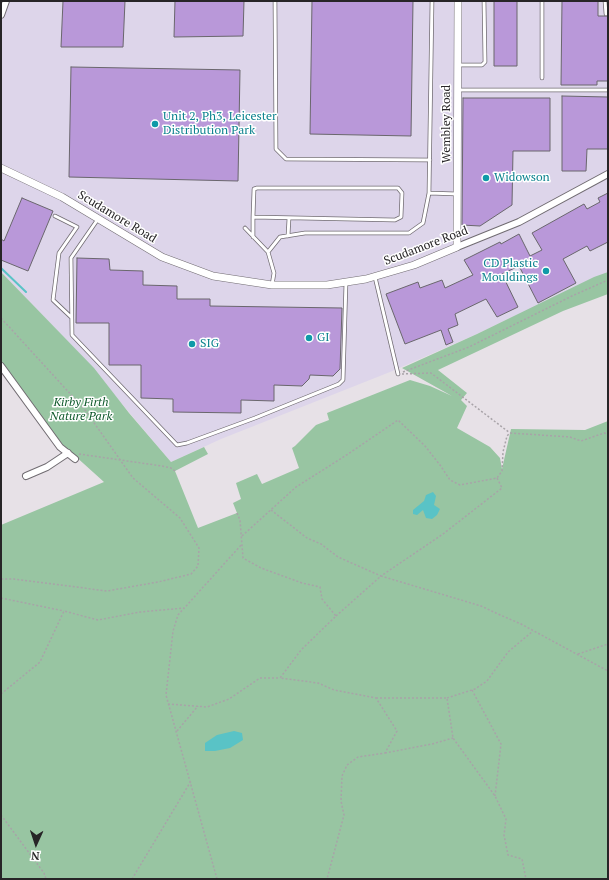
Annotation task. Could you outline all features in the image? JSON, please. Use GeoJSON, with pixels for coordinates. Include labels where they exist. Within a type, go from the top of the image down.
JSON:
{"type":"FeatureCollection","features":[{"type":"Feature","properties":{"kind":"street"},"geometry":{"type":"LineString","coordinates":[[1,16],[6,1]]}},
{"type":"Feature","properties":{"kind":"street","name":"Wembley Road"},"geometry":{"type":"LineString","coordinates":[[457,247],[458,1]]}},
{"type":"Feature","properties":{"kind":"street","name":"Scudamore Road"},"geometry":{"type":"LineString","coordinates":[[1,168],[62,197],[98,220],[162,257],[213,276],[272,285],[326,286],[375,277],[414,265],[519,222],[608,174]]}},
{"type":"Feature","properties":{"kind":"street"},"geometry":{"type":"LineString","coordinates":[[1,366],[60,446],[72,457],[26,476]]}},
{"type":"Feature","properties":{"kind":"lane"},"geometry":{"type":"LineString","coordinates":[[275,1],[276,149],[286,158],[430,160]]}},
{"type":"Feature","properties":{"kind":"lane"},"geometry":{"type":"LineString","coordinates":[[268,252],[280,237],[304,233],[409,233],[423,223],[429,193],[432,1]]}},
{"type":"Feature","properties":{"kind":"lane"},"geometry":{"type":"LineString","coordinates":[[458,65],[482,65],[485,62],[484,1]]}},
{"type":"Feature","properties":{"kind":"lane"},"geometry":{"type":"LineString","coordinates":[[542,1],[542,78]]}},
{"type":"Feature","properties":{"kind":"lane"},"geometry":{"type":"LineString","coordinates":[[606,1],[606,14]]}},
{"type":"Feature","properties":{"kind":"lane"},"geometry":{"type":"LineString","coordinates":[[458,90],[608,90]]}},
{"type":"Feature","properties":{"kind":"lane"},"geometry":{"type":"LineString","coordinates":[[253,217],[395,220],[401,217],[402,193],[398,188],[257,188],[254,189],[253,217],[253,237]]}},
{"type":"Feature","properties":{"kind":"lane"},"geometry":{"type":"LineString","coordinates":[[429,193],[458,194]]}},
{"type":"Feature","properties":{"kind":"lane"},"geometry":{"type":"LineString","coordinates":[[55,216],[77,227],[59,253],[53,300],[72,317]]}},
{"type":"Feature","properties":{"kind":"lane"},"geometry":{"type":"LineString","coordinates":[[288,236],[289,218]]}},
{"type":"Feature","properties":{"kind":"lane"},"geometry":{"type":"LineString","coordinates":[[98,220],[71,258],[72,334],[177,445],[187,443],[255,418],[339,384],[343,380],[346,282]]}},
{"type":"Feature","properties":{"kind":"lane"},"geometry":{"type":"LineString","coordinates":[[245,228],[268,252],[274,273],[272,285]]}},
{"type":"Feature","properties":{"kind":"lane"},"geometry":{"type":"LineString","coordinates":[[375,277],[398,374]]}},
{"type":"Feature","properties":{"kind":"path"},"geometry":{"type":"LineString","coordinates":[[398,374],[469,346],[608,280]]}},
{"type":"Feature","properties":{"kind":"path"},"geometry":{"type":"LineString","coordinates":[[1,318],[85,410],[133,478],[180,518],[199,548],[198,566],[191,574],[158,582],[107,591],[14,579],[1,579]]}},
{"type":"Feature","properties":{"kind":"path"},"geometry":{"type":"LineString","coordinates":[[398,374],[431,374],[510,433],[570,437],[581,441],[604,433],[608,434]]}},
{"type":"Feature","properties":{"kind":"path"},"geometry":{"type":"LineString","coordinates":[[242,536],[296,487],[398,420],[425,446],[450,480],[460,484],[497,478],[502,471],[503,452],[507,436],[510,433]]}},
{"type":"Feature","properties":{"kind":"path"},"geometry":{"type":"LineString","coordinates":[[72,457],[76,454],[120,459],[162,466],[171,468],[175,471]]}},
{"type":"Feature","properties":{"kind":"path"},"geometry":{"type":"LineString","coordinates":[[280,678],[300,650],[381,576],[443,534],[502,488],[497,478]]}},
{"type":"Feature","properties":{"kind":"path"},"geometry":{"type":"LineString","coordinates":[[271,510],[307,538],[321,544],[338,557],[381,576],[481,606],[533,631],[608,671]]}},
{"type":"Feature","properties":{"kind":"path"},"geometry":{"type":"LineString","coordinates":[[237,513],[240,520],[243,558],[261,568],[302,583],[320,587],[322,599],[336,616]]}},
{"type":"Feature","properties":{"kind":"path"},"geometry":{"type":"LineString","coordinates":[[217,879],[166,695],[173,631],[178,614],[242,543]]}},
{"type":"Feature","properties":{"kind":"path"},"geometry":{"type":"LineString","coordinates":[[1,598],[64,611],[98,620],[140,612],[184,608]]}},
{"type":"Feature","properties":{"kind":"path"},"geometry":{"type":"LineString","coordinates":[[1,694],[40,662],[64,611]]}},
{"type":"Feature","properties":{"kind":"path"},"geometry":{"type":"LineString","coordinates":[[168,704],[208,707],[229,699],[260,678],[280,678],[318,683],[334,690],[376,698],[447,698],[472,690],[487,682],[508,652],[533,631]]}},
{"type":"Feature","properties":{"kind":"path"},"geometry":{"type":"LineString","coordinates":[[577,655],[608,644]]}},
{"type":"Feature","properties":{"kind":"path"},"geometry":{"type":"LineString","coordinates":[[472,690],[501,744],[495,796]]}},
{"type":"Feature","properties":{"kind":"path"},"geometry":{"type":"LineString","coordinates":[[376,698],[396,731],[385,753]]}},
{"type":"Feature","properties":{"kind":"path"},"geometry":{"type":"LineString","coordinates":[[447,698],[453,738],[495,796],[506,818],[504,835],[508,856],[522,859],[526,879]]}},
{"type":"Feature","properties":{"kind":"path"},"geometry":{"type":"LineString","coordinates":[[176,731],[198,706]]}},
{"type":"Feature","properties":{"kind":"path"},"geometry":{"type":"LineString","coordinates":[[327,879],[344,815],[341,801],[342,776],[347,765],[358,757],[432,744],[453,738]]}},
{"type":"Feature","properties":{"kind":"path"},"geometry":{"type":"LineString","coordinates":[[132,879],[191,781]]}},
{"type":"Feature","properties":{"kind":"path"},"geometry":{"type":"LineString","coordinates":[[1,815],[44,873],[46,879]]}},
{"type":"Feature","properties":{"kind":"shaded area"},"geometry":{"type":"Polygon","coordinates":[[[1,1],[608,1],[608,274],[390,372],[221,439],[171,462],[79,353],[1,272],[1,1]]]}},
{"type":"Feature","properties":{"kind":"green space","name":"Kirby Firth Nature Park"},"geometry":{"type":"Polygon","coordinates":[[[1,272],[94,368],[129,413],[171,462],[204,447],[208,454],[175,471],[198,528],[237,513],[233,503],[241,499],[236,483],[257,474],[262,484],[299,468],[292,448],[316,425],[329,420],[327,413],[410,380],[430,386],[452,396],[402,368],[477,334],[594,277],[608,272],[608,294],[563,311],[438,370],[467,393],[461,400],[467,406],[457,428],[490,447],[500,458],[502,469],[511,429],[585,430],[608,421],[608,879],[1,879],[1,525],[104,482],[63,445],[42,419],[1,361],[1,272]]]}},
{"type":"Feature","properties":{"kind":"water"},"geometry":{"type":"Polygon","coordinates":[[[433,492],[436,496],[434,505],[440,509],[437,515],[432,519],[426,518],[423,510],[417,515],[413,514],[413,510],[424,501],[426,495],[433,492]]]}},
{"type":"Feature","properties":{"kind":"water"},"geometry":{"type":"Polygon","coordinates":[[[234,731],[242,733],[243,740],[230,748],[205,751],[205,743],[217,735],[234,731]]]}},
{"type":"Feature","properties":{"kind":"building"},"geometry":{"type":"Polygon","coordinates":[[[63,1],[125,1],[123,47],[61,47],[63,1]]]}},
{"type":"Feature","properties":{"kind":"building"},"geometry":{"type":"Polygon","coordinates":[[[175,1],[244,1],[243,36],[174,37],[175,1]]]}},
{"type":"Feature","properties":{"kind":"building"},"geometry":{"type":"Polygon","coordinates":[[[312,1],[413,1],[411,136],[310,134],[312,1]]]}},
{"type":"Feature","properties":{"kind":"building"},"geometry":{"type":"Polygon","coordinates":[[[494,1],[517,1],[517,66],[494,66],[494,1]]]}},
{"type":"Feature","properties":{"kind":"building"},"geometry":{"type":"Polygon","coordinates":[[[562,1],[598,1],[598,16],[608,16],[608,81],[597,81],[597,85],[561,85],[562,1]]]}},
{"type":"Feature","properties":{"kind":"building","name":"Unit 2, Ph3, Leicester Distribution Park"},"geometry":{"type":"Polygon","coordinates":[[[71,67],[240,70],[238,181],[69,177],[71,67]]]}},
{"type":"Feature","properties":{"kind":"building"},"geometry":{"type":"Polygon","coordinates":[[[562,96],[608,97],[608,149],[587,149],[586,171],[562,171],[562,96]]]}},
{"type":"Feature","properties":{"kind":"building","name":"Widowson"},"geometry":{"type":"Polygon","coordinates":[[[463,98],[550,98],[550,151],[513,151],[512,205],[480,226],[462,225],[463,98]]]}},
{"type":"Feature","properties":{"kind":"building"},"geometry":{"type":"Polygon","coordinates":[[[608,193],[608,242],[590,251],[587,246],[563,259],[576,283],[538,303],[519,266],[502,274],[518,307],[497,317],[486,299],[455,314],[458,325],[448,329],[453,342],[446,345],[441,330],[405,344],[386,294],[418,282],[420,288],[442,280],[445,288],[473,275],[464,260],[500,242],[501,244],[519,234],[530,256],[542,250],[532,233],[584,204],[587,209],[600,202],[598,198],[608,193]]]}},
{"type":"Feature","properties":{"kind":"building"},"geometry":{"type":"Polygon","coordinates":[[[22,198],[53,211],[28,271],[1,260],[1,239],[4,241],[22,198]]]}},
{"type":"Feature","properties":{"kind":"building","name":"SIG"},"geometry":{"type":"Polygon","coordinates":[[[77,258],[109,259],[110,270],[143,271],[143,285],[177,286],[177,299],[210,299],[210,306],[342,308],[340,369],[333,376],[310,375],[309,379],[302,386],[274,385],[274,401],[241,400],[241,413],[173,412],[173,399],[141,398],[141,365],[109,365],[109,323],[76,323],[77,258]]]}},
{"type":"Feature","properties":{"kind":"waterway"},"geometry":{"type":"LineString","coordinates":[[1,268],[26,292]]}},
{"type":"Feature","properties":{"kind":"place","name":"Unit 2, Ph3, Leicester Distribution Park"},"geometry":{"type":"Point","coordinates":[155,124]}},
{"type":"Feature","properties":{"kind":"place","name":"Widowson"},"geometry":{"type":"Point","coordinates":[486,178]}},
{"type":"Feature","properties":{"kind":"place","name":"CD Plastic Mouldings"},"geometry":{"type":"Point","coordinates":[546,271]}},
{"type":"Feature","properties":{"kind":"place","name":"GI"},"geometry":{"type":"Point","coordinates":[309,338]}},
{"type":"Feature","properties":{"kind":"place","name":"SIG"},"geometry":{"type":"Point","coordinates":[192,344]}}]}
